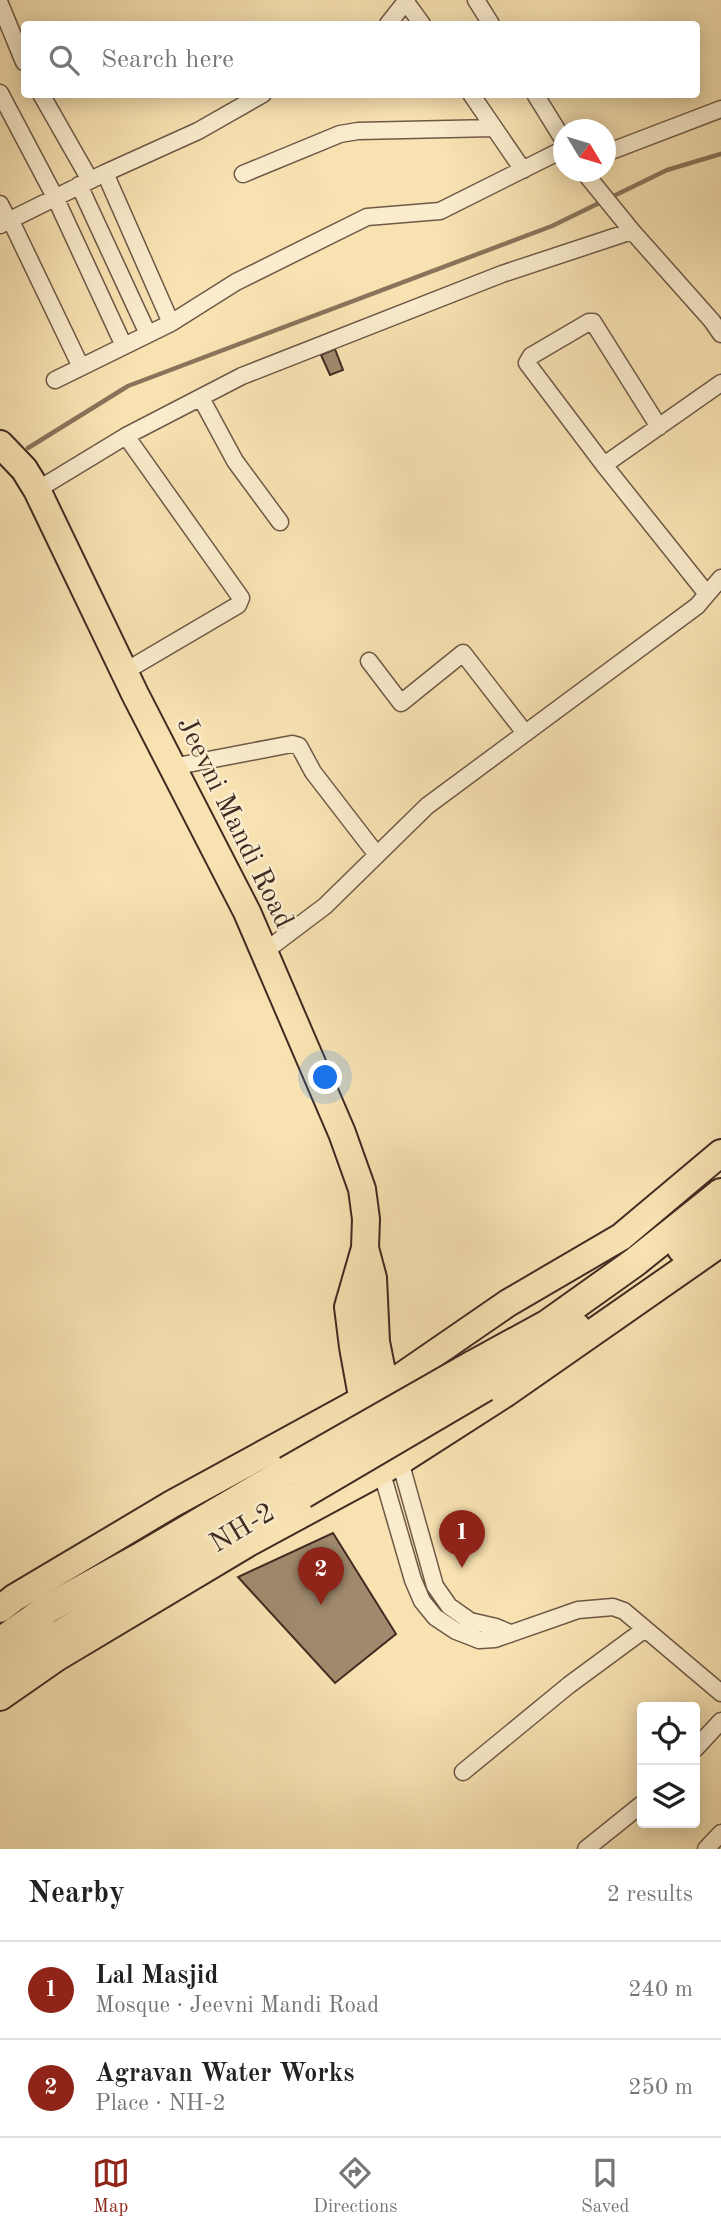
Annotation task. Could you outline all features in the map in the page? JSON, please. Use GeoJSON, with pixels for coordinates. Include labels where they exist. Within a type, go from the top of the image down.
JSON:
{"type":"FeatureCollection","features":[{"type":"Feature","properties":{"kind":"highway"},"geometry":{"type":"LineString","coordinates":[[479,1376],[635,1262],[721,1193]]}},
{"type":"Feature","properties":{"kind":"highway"},"geometry":{"type":"LineString","coordinates":[[0,1642],[47,1609],[287,1471],[479,1376],[524,1363],[630,1289],[721,1219]]}},
{"type":"Feature","properties":{"kind":"highway","name":"NH-2"},"geometry":{"type":"LineString","coordinates":[[0,1669],[315,1497],[479,1376]]}},
{"type":"Feature","properties":{"kind":"main road","name":"Jeevni Mandi Road"},"geometry":{"type":"LineString","coordinates":[[0,444],[24,469],[37,490],[124,672],[247,912],[342,1132],[362,1189],[366,1219],[365,1248],[373,1278],[375,1393],[390,1466]]}},
{"type":"Feature","properties":{"kind":"main road"},"geometry":{"type":"LineString","coordinates":[[0,1609],[160,1511],[375,1393],[508,1303],[621,1237],[721,1153]]}},
{"type":"Feature","properties":{"kind":"main road"},"geometry":{"type":"LineString","coordinates":[[0,1697],[66,1652],[250,1542],[315,1497],[390,1466],[466,1419],[721,1244]]}},
{"type":"Feature","properties":{"kind":"main road"},"geometry":{"type":"LineString","coordinates":[[433,1355],[466,1419]]}},
{"type":"Feature","properties":{"kind":"main road"},"geometry":{"type":"LineString","coordinates":[[294,1437],[315,1497]]}},
{"type":"Feature","properties":{"kind":"street"},"geometry":{"type":"LineString","coordinates":[[476,0],[489,21]]}},
{"type":"Feature","properties":{"kind":"street"},"geometry":{"type":"LineString","coordinates":[[390,21],[407,1],[420,21]]}},
{"type":"Feature","properties":{"kind":"street"},"geometry":{"type":"LineString","coordinates":[[0,4],[21,55]]}},
{"type":"Feature","properties":{"kind":"street"},"geometry":{"type":"LineString","coordinates":[[0,93],[55,197],[124,346]]}},
{"type":"Feature","properties":{"kind":"street"},"geometry":{"type":"LineString","coordinates":[[43,98],[92,179],[171,323]]}},
{"type":"Feature","properties":{"kind":"street"},"geometry":{"type":"LineString","coordinates":[[6,221],[198,131],[256,98]]}},
{"type":"Feature","properties":{"kind":"street"},"geometry":{"type":"LineString","coordinates":[[474,98],[523,170]]}},
{"type":"Feature","properties":{"kind":"street"},"geometry":{"type":"LineString","coordinates":[[537,98],[553,123]]}},
{"type":"Feature","properties":{"kind":"street"},"geometry":{"type":"LineString","coordinates":[[616,149],[721,109]]}},
{"type":"Feature","properties":{"kind":"street"},"geometry":{"type":"LineString","coordinates":[[243,174],[340,134],[358,131],[494,128]]}},
{"type":"Feature","properties":{"kind":"street"},"geometry":{"type":"LineString","coordinates":[[55,380],[171,323],[225,287],[367,217],[440,211],[553,155]]}},
{"type":"Feature","properties":{"kind":"street"},"geometry":{"type":"LineString","coordinates":[[92,179],[148,334]]}},
{"type":"Feature","properties":{"kind":"street"},"geometry":{"type":"LineString","coordinates":[[592,182],[721,334]]}},
{"type":"Feature","properties":{"kind":"street"},"geometry":{"type":"LineString","coordinates":[[0,204],[6,221],[81,367]]}},
{"type":"Feature","properties":{"kind":"street"},"geometry":{"type":"LineString","coordinates":[[37,490],[126,436],[242,376],[502,274],[632,231]]}},
{"type":"Feature","properties":{"kind":"street"},"geometry":{"type":"LineString","coordinates":[[702,310],[721,305]]}},
{"type":"Feature","properties":{"kind":"street"},"geometry":{"type":"LineString","coordinates":[[659,427],[593,322],[531,356],[527,363],[707,594]]}},
{"type":"Feature","properties":{"kind":"street"},"geometry":{"type":"LineString","coordinates":[[604,465],[721,383]]}},
{"type":"Feature","properties":{"kind":"street"},"geometry":{"type":"LineString","coordinates":[[201,398],[235,461],[281,522]]}},
{"type":"Feature","properties":{"kind":"street"},"geometry":{"type":"LineString","coordinates":[[124,672],[241,601],[126,436]]}},
{"type":"Feature","properties":{"kind":"street"},"geometry":{"type":"LineString","coordinates":[[264,952],[326,906],[427,806],[697,606],[721,578]]}},
{"type":"Feature","properties":{"kind":"street"},"geometry":{"type":"LineString","coordinates":[[369,661],[401,704],[463,653],[526,733]]}},
{"type":"Feature","properties":{"kind":"street"},"geometry":{"type":"LineString","coordinates":[[172,767],[247,751],[292,744],[299,746],[313,772],[377,855]]}},
{"type":"Feature","properties":{"kind":"street"},"geometry":{"type":"LineString","coordinates":[[390,1466],[435,1586],[449,1606],[470,1620],[510,1633],[578,1610],[613,1607],[624,1611],[721,1693]]}},
{"type":"Feature","properties":{"kind":"street"},"geometry":{"type":"LineString","coordinates":[[463,1772],[569,1685],[645,1629]]}},
{"type":"Feature","properties":{"kind":"street"},"geometry":{"type":"LineString","coordinates":[[700,1744],[721,1721]]}},
{"type":"Feature","properties":{"kind":"street"},"geometry":{"type":"LineString","coordinates":[[586,1849],[637,1808]]}},
{"type":"Feature","properties":{"kind":"street"},"geometry":{"type":"LineString","coordinates":[[706,1849],[721,1833]]}},
{"type":"Feature","properties":{"kind":"building"},"geometry":{"type":"Polygon","coordinates":[[[335,349],[343,370],[330,375],[321,355],[335,349]]]}},
{"type":"Feature","properties":{"kind":"building"},"geometry":{"type":"Polygon","coordinates":[[[333,1533],[396,1634],[335,1683],[238,1577],[333,1533]]]}},
{"type":"Feature","properties":{"kind":"waterway"},"geometry":{"type":"LineString","coordinates":[[28,448],[128,386],[552,226],[667,170],[721,154]]}},
{"type":"Feature","properties":{"kind":"place","name":"Lal Masjid"},"geometry":{"type":"Point","coordinates":[462,1568]}},
{"type":"Feature","properties":{"kind":"place","name":"Agravan Water Works"},"geometry":{"type":"Point","coordinates":[321,1605]}}]}
